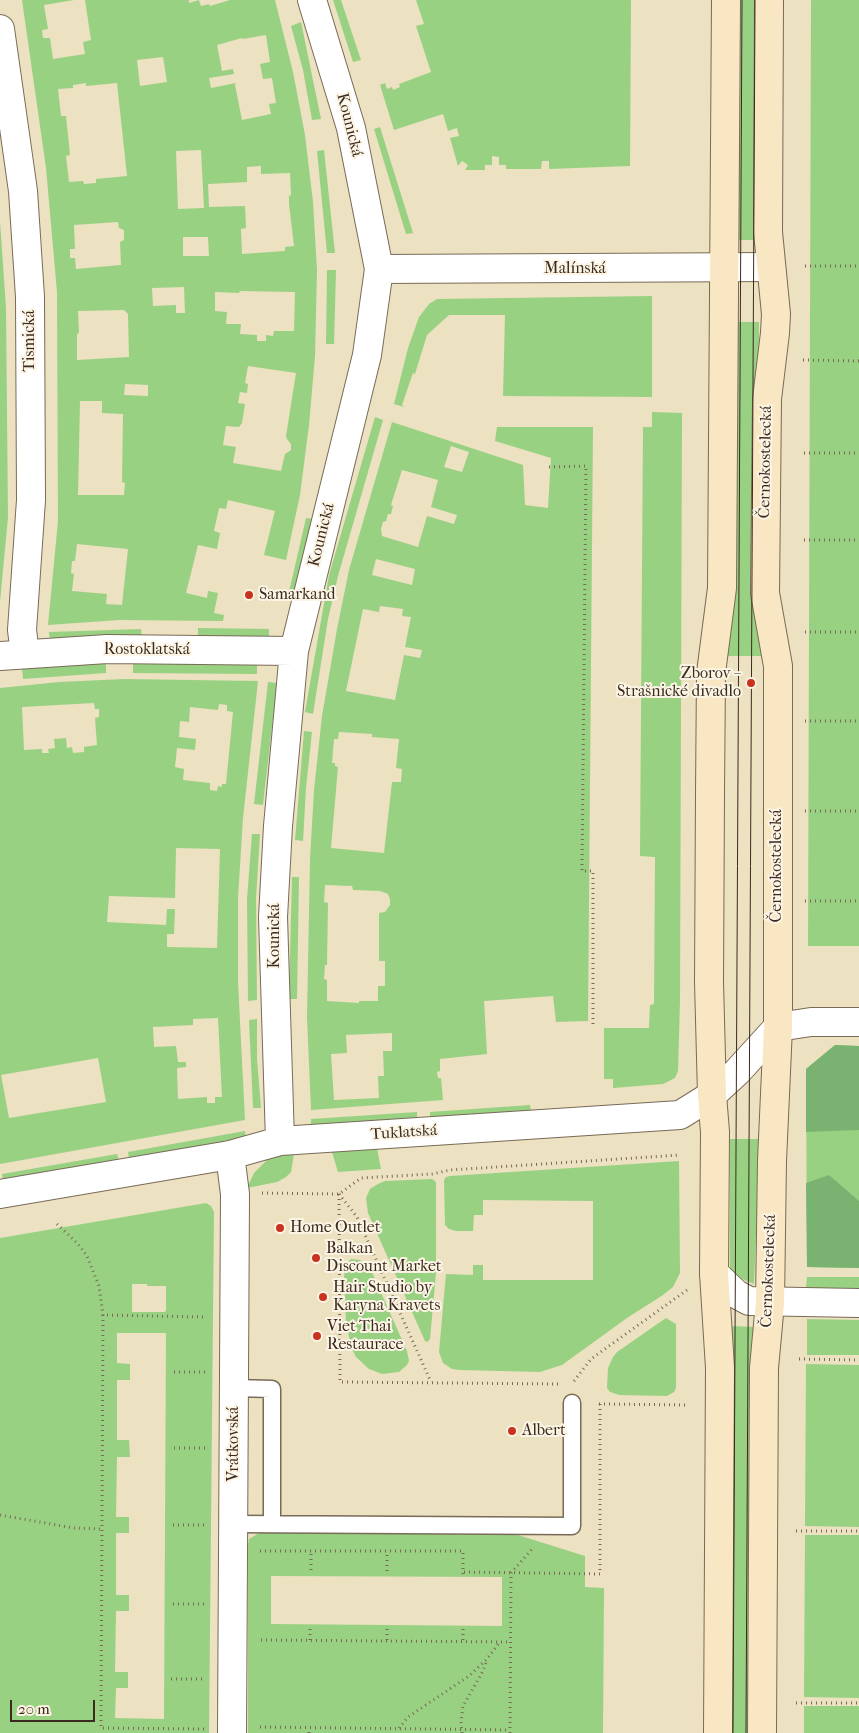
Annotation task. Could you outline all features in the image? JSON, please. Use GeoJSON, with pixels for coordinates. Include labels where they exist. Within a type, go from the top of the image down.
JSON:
{"type":"FeatureCollection","features":[{"type":"Feature","properties":{"kind":"main road"},"geometry":{"type":"LineString","coordinates":[[718,1733],[720,1368],[714,1274],[715,1132],[712,1095],[709,982],[711,673],[722,588],[726,0]]}},
{"type":"Feature","properties":{"kind":"main road","name":"Černokostelecká"},"geometry":{"type":"LineString","coordinates":[[762,1733],[764,1368],[770,1303],[772,1161],[778,1027],[778,666],[766,593],[767,399],[776,314],[768,232],[770,0]]}},
{"type":"Feature","properties":{"kind":"street","name":"Kounická"},"geometry":{"type":"LineString","coordinates":[[280,1141],[274,918],[278,826],[294,651],[368,355],[379,269],[351,128],[312,0]]}},
{"type":"Feature","properties":{"kind":"street","name":"Tismická"},"geometry":{"type":"LineString","coordinates":[[0,29],[23,191],[30,297],[31,500],[22,630],[12,655]]}},
{"type":"Feature","properties":{"kind":"street","name":"Malínská"},"geometry":{"type":"LineString","coordinates":[[379,269],[771,267]]}},
{"type":"Feature","properties":{"kind":"street","name":"Rostoklatská"},"geometry":{"type":"LineString","coordinates":[[12,655],[107,649],[294,651]]}},
{"type":"Feature","properties":{"kind":"street"},"geometry":{"type":"LineString","coordinates":[[778,1027],[811,1022],[859,1022]]}},
{"type":"Feature","properties":{"kind":"street","name":"Tuklatská"},"geometry":{"type":"LineString","coordinates":[[0,1194],[230,1155],[280,1141],[680,1115],[712,1095],[737,1072],[778,1027]]}},
{"type":"Feature","properties":{"kind":"street","name":"Vrátkovská"},"geometry":{"type":"LineString","coordinates":[[230,1155],[235,1194],[225,1380],[224,1524],[233,1730]]}},
{"type":"Feature","properties":{"kind":"street"},"geometry":{"type":"LineString","coordinates":[[714,1274],[736,1294],[749,1301],[770,1303],[859,1303]]}},
{"type":"Feature","properties":{"kind":"lane"},"geometry":{"type":"LineString","coordinates":[[225,1380],[272,1389],[272,1524]]}},
{"type":"Feature","properties":{"kind":"lane"},"geometry":{"type":"LineString","coordinates":[[224,1524],[572,1526],[572,1403]]}},
{"type":"Feature","properties":{"kind":"path"},"geometry":{"type":"LineString","coordinates":[[805,266],[859,266]]}},
{"type":"Feature","properties":{"kind":"path"},"geometry":{"type":"LineString","coordinates":[[803,360],[859,361]]}},
{"type":"Feature","properties":{"kind":"path"},"geometry":{"type":"LineString","coordinates":[[804,453],[859,453]]}},
{"type":"Feature","properties":{"kind":"path"},"geometry":{"type":"LineString","coordinates":[[549,467],[586,466],[582,871],[593,871],[593,1028]]}},
{"type":"Feature","properties":{"kind":"path"},"geometry":{"type":"LineString","coordinates":[[804,540],[859,540]]}},
{"type":"Feature","properties":{"kind":"path"},"geometry":{"type":"LineString","coordinates":[[805,632],[859,632]]}},
{"type":"Feature","properties":{"kind":"path"},"geometry":{"type":"LineString","coordinates":[[805,721],[859,721]]}},
{"type":"Feature","properties":{"kind":"path"},"geometry":{"type":"LineString","coordinates":[[804,811],[859,811]]}},
{"type":"Feature","properties":{"kind":"path"},"geometry":{"type":"LineString","coordinates":[[803,901],[859,901]]}},
{"type":"Feature","properties":{"kind":"path"},"geometry":{"type":"LineString","coordinates":[[235,1194],[339,1194],[361,1178],[432,1174],[450,1170],[680,1155]]}},
{"type":"Feature","properties":{"kind":"path"},"geometry":{"type":"LineString","coordinates":[[339,1194],[340,1382],[563,1384]]}},
{"type":"Feature","properties":{"kind":"path"},"geometry":{"type":"LineString","coordinates":[[339,1194],[358,1217],[431,1382]]}},
{"type":"Feature","properties":{"kind":"path"},"geometry":{"type":"LineString","coordinates":[[57,1224],[78,1244],[87,1256],[99,1286],[103,1315],[101,1733]]}},
{"type":"Feature","properties":{"kind":"path"},"geometry":{"type":"LineString","coordinates":[[572,1384],[591,1359],[690,1288]]}},
{"type":"Feature","properties":{"kind":"path"},"geometry":{"type":"LineString","coordinates":[[103,1315],[215,1317]]}},
{"type":"Feature","properties":{"kind":"path"},"geometry":{"type":"LineString","coordinates":[[799,1359],[859,1360]]}},
{"type":"Feature","properties":{"kind":"path"},"geometry":{"type":"LineString","coordinates":[[174,1372],[225,1380]]}},
{"type":"Feature","properties":{"kind":"path"},"geometry":{"type":"LineString","coordinates":[[572,1403],[689,1405]]}},
{"type":"Feature","properties":{"kind":"path"},"geometry":{"type":"LineString","coordinates":[[174,1448],[214,1448]]}},
{"type":"Feature","properties":{"kind":"path"},"geometry":{"type":"LineString","coordinates":[[0,1516],[74,1528],[102,1528]]}},
{"type":"Feature","properties":{"kind":"path"},"geometry":{"type":"LineString","coordinates":[[173,1525],[224,1524]]}},
{"type":"Feature","properties":{"kind":"path"},"geometry":{"type":"LineString","coordinates":[[100,1728],[233,1730],[309,1728],[387,1731],[398,1729],[510,1731],[511,1573],[551,1525]]}},
{"type":"Feature","properties":{"kind":"path"},"geometry":{"type":"LineString","coordinates":[[796,1531],[859,1531]]}},
{"type":"Feature","properties":{"kind":"path"},"geometry":{"type":"LineString","coordinates":[[254,1551],[464,1551],[463,1575]]}},
{"type":"Feature","properties":{"kind":"path"},"geometry":{"type":"LineString","coordinates":[[311,1551],[311,1570]]}},
{"type":"Feature","properties":{"kind":"path"},"geometry":{"type":"LineString","coordinates":[[387,1551],[387,1571]]}},
{"type":"Feature","properties":{"kind":"path"},"geometry":{"type":"LineString","coordinates":[[173,1604],[213,1604]]}},
{"type":"Feature","properties":{"kind":"path"},"geometry":{"type":"LineString","coordinates":[[310,1628],[310,1640]]}},
{"type":"Feature","properties":{"kind":"path"},"geometry":{"type":"LineString","coordinates":[[463,1628],[463,1642]]}},
{"type":"Feature","properties":{"kind":"path"},"geometry":{"type":"LineString","coordinates":[[387,1629],[387,1641]]}},
{"type":"Feature","properties":{"kind":"path"},"geometry":{"type":"LineString","coordinates":[[254,1639],[510,1642]]}},
{"type":"Feature","properties":{"kind":"path"},"geometry":{"type":"LineString","coordinates":[[398,1729],[408,1717],[469,1676],[488,1659],[500,1642]]}},
{"type":"Feature","properties":{"kind":"path"},"geometry":{"type":"LineString","coordinates":[[462,1731],[463,1706],[483,1672],[488,1659]]}},
{"type":"Feature","properties":{"kind":"path"},"geometry":{"type":"LineString","coordinates":[[171,1679],[212,1679]]}},
{"type":"Feature","properties":{"kind":"path"},"geometry":{"type":"LineString","coordinates":[[796,1703],[859,1703]]}},
{"type":"Feature","properties":{"kind":"path"},"geometry":{"type":"LineString","coordinates":[[309,1728],[309,1733]]}},
{"type":"Feature","properties":{"kind":"green space"},"geometry":{"type":"Polygon","coordinates":[[[22,0],[74,0],[44,5],[48,29],[42,30],[43,38],[50,38],[53,59],[85,54],[83,42],[91,40],[85,0],[189,0],[189,3],[199,0],[201,6],[209,4],[210,6],[230,0],[275,0],[293,72],[305,135],[313,202],[317,270],[315,356],[300,495],[286,560],[264,555],[275,511],[228,500],[226,509],[219,508],[214,531],[220,533],[217,549],[198,545],[186,593],[207,598],[208,591],[218,593],[214,613],[224,615],[223,621],[119,620],[48,625],[58,521],[57,292],[46,168],[22,0]],[[266,35],[242,38],[217,45],[222,71],[233,69],[234,74],[209,78],[211,88],[236,83],[242,120],[271,114],[269,104],[276,103],[272,78],[263,79],[260,64],[270,62],[266,35]],[[163,57],[137,60],[140,86],[167,82],[163,57]],[[86,83],[73,85],[73,88],[58,89],[61,116],[66,116],[70,155],[66,156],[69,182],[83,181],[84,184],[96,183],[96,179],[127,176],[117,83],[86,86],[86,83]],[[201,150],[176,151],[178,209],[204,208],[201,150]],[[261,166],[247,167],[247,182],[208,184],[209,207],[245,206],[246,228],[241,229],[242,254],[285,251],[285,247],[294,246],[289,204],[289,196],[291,195],[290,173],[261,174],[261,166]],[[118,222],[74,225],[75,249],[70,249],[70,258],[75,258],[76,269],[121,265],[120,242],[124,240],[124,230],[119,228],[118,222]],[[183,237],[183,256],[209,256],[208,237],[183,237]],[[184,287],[152,288],[153,306],[176,305],[176,313],[185,313],[184,287]],[[215,292],[215,311],[227,312],[226,324],[241,324],[240,334],[257,335],[257,341],[266,341],[266,335],[273,336],[274,331],[294,331],[295,292],[215,292]],[[124,310],[78,311],[79,333],[77,334],[77,360],[129,357],[128,314],[124,310]],[[248,366],[245,383],[248,384],[247,393],[240,392],[238,403],[245,404],[242,423],[239,427],[226,426],[223,445],[236,447],[233,463],[281,471],[285,454],[291,450],[291,444],[286,436],[296,373],[248,366]],[[125,384],[124,395],[148,396],[148,385],[125,384]],[[80,401],[78,495],[124,495],[125,483],[122,482],[123,414],[102,413],[102,401],[80,401]],[[77,544],[71,573],[74,574],[72,591],[107,594],[106,604],[122,605],[128,549],[77,544]]]}},
{"type":"Feature","properties":{"kind":"green space"},"geometry":{"type":"Polygon","coordinates":[[[333,0],[341,0],[361,60],[353,62],[333,0]]]}},
{"type":"Feature","properties":{"kind":"green space"},"geometry":{"type":"Polygon","coordinates":[[[416,0],[631,0],[630,166],[549,169],[549,161],[542,161],[541,169],[506,169],[506,165],[499,165],[499,157],[492,156],[492,165],[485,165],[485,170],[465,170],[468,165],[462,161],[458,166],[450,138],[459,136],[457,128],[448,131],[443,114],[394,130],[380,85],[385,83],[387,89],[392,87],[393,90],[400,87],[399,84],[431,72],[416,26],[424,24],[416,0]]]}},
{"type":"Feature","properties":{"kind":"green space"},"geometry":{"type":"Polygon","coordinates":[[[735,0],[761,0],[760,240],[734,240],[735,0]]]}},
{"type":"Feature","properties":{"kind":"green space"},"geometry":{"type":"Polygon","coordinates":[[[811,0],[859,0],[859,946],[808,946],[811,0]]]}},
{"type":"Feature","properties":{"kind":"green space"},"geometry":{"type":"Polygon","coordinates":[[[301,22],[321,119],[312,120],[303,70],[291,26],[301,22]]]}},
{"type":"Feature","properties":{"kind":"green space"},"geometry":{"type":"Polygon","coordinates":[[[380,127],[413,233],[406,234],[374,129],[380,127]]]}},
{"type":"Feature","properties":{"kind":"green space"},"geometry":{"type":"Polygon","coordinates":[[[324,150],[335,253],[327,253],[317,151],[324,150]]]}},
{"type":"Feature","properties":{"kind":"green space"},"geometry":{"type":"Polygon","coordinates":[[[0,221],[6,308],[8,517],[0,602],[0,221]]]}},
{"type":"Feature","properties":{"kind":"green space"},"geometry":{"type":"Polygon","coordinates":[[[327,270],[336,270],[334,344],[326,344],[327,270]]]}},
{"type":"Feature","properties":{"kind":"green space"},"geometry":{"type":"Polygon","coordinates":[[[652,296],[652,397],[503,396],[505,315],[449,315],[427,335],[415,374],[413,373],[402,405],[404,407],[394,404],[408,348],[419,317],[429,304],[437,299],[652,296]]]}},
{"type":"Feature","properties":{"kind":"green space"},"geometry":{"type":"Polygon","coordinates":[[[734,322],[759,322],[758,598],[764,656],[727,656],[734,322]]]}},
{"type":"Feature","properties":{"kind":"green space"},"geometry":{"type":"Polygon","coordinates":[[[652,412],[682,413],[680,1001],[678,1071],[675,1078],[663,1084],[613,1088],[613,1079],[604,1079],[604,1028],[649,1028],[650,1005],[654,1004],[655,857],[640,856],[643,427],[652,427],[652,412]]]}},
{"type":"Feature","properties":{"kind":"green space"},"geometry":{"type":"Polygon","coordinates":[[[375,417],[383,420],[338,576],[328,619],[313,714],[305,712],[329,575],[375,417]]]}},
{"type":"Feature","properties":{"kind":"green space"},"geometry":{"type":"Polygon","coordinates":[[[392,422],[523,465],[525,505],[548,508],[551,458],[495,441],[497,427],[593,427],[588,1021],[556,1022],[553,996],[484,1001],[487,1054],[440,1059],[440,1071],[437,1072],[438,1078],[441,1078],[443,1100],[311,1110],[307,1017],[310,859],[314,790],[322,716],[349,570],[392,422]],[[451,446],[444,467],[462,472],[469,452],[451,446]],[[402,470],[391,505],[393,506],[391,514],[388,514],[386,521],[383,522],[382,536],[418,547],[427,516],[454,524],[457,515],[431,507],[438,480],[402,470]],[[376,559],[372,575],[412,585],[415,569],[376,559]],[[380,606],[379,612],[363,609],[346,691],[395,700],[404,655],[420,658],[422,650],[405,647],[411,617],[402,616],[403,609],[380,606]],[[339,732],[338,739],[334,739],[332,763],[335,763],[335,766],[338,767],[331,848],[384,853],[392,782],[401,782],[402,769],[396,768],[399,739],[372,737],[372,734],[339,732]],[[325,885],[324,902],[328,903],[327,965],[325,965],[324,979],[327,980],[327,1001],[359,1003],[359,1001],[378,1001],[378,986],[385,986],[385,961],[379,961],[379,913],[385,912],[390,905],[388,894],[380,891],[353,890],[352,886],[325,885]],[[392,1033],[346,1035],[347,1053],[331,1054],[334,1100],[379,1098],[378,1076],[384,1076],[383,1051],[392,1051],[392,1033]]]}},
{"type":"Feature","properties":{"kind":"green space"},"geometry":{"type":"Polygon","coordinates":[[[306,518],[313,519],[296,593],[289,592],[306,518]]]}},
{"type":"Feature","properties":{"kind":"green space"},"geometry":{"type":"Polygon","coordinates":[[[198,628],[269,629],[269,641],[198,640],[198,628]]]}},
{"type":"Feature","properties":{"kind":"green space"},"geometry":{"type":"Polygon","coordinates":[[[141,629],[142,639],[50,642],[49,632],[141,629]]]}},
{"type":"Feature","properties":{"kind":"green space"},"geometry":{"type":"Polygon","coordinates":[[[106,662],[106,673],[23,679],[22,668],[106,662]]]}},
{"type":"Feature","properties":{"kind":"green space"},"geometry":{"type":"Polygon","coordinates":[[[133,662],[257,663],[257,674],[133,673],[133,662]]]}},
{"type":"Feature","properties":{"kind":"green space"},"geometry":{"type":"Polygon","coordinates":[[[124,679],[258,681],[243,818],[238,898],[238,982],[245,1120],[0,1164],[0,688],[59,682],[124,679]],[[94,703],[22,707],[24,750],[42,749],[42,753],[49,753],[48,749],[55,748],[54,739],[66,738],[67,748],[72,747],[73,753],[84,752],[84,747],[97,745],[95,718],[99,717],[99,709],[95,709],[94,703]],[[219,704],[218,710],[190,707],[189,722],[180,721],[179,737],[196,739],[195,750],[177,748],[175,767],[184,769],[183,780],[210,783],[210,790],[217,791],[218,786],[222,787],[222,784],[226,784],[233,712],[227,711],[227,705],[219,704]],[[176,848],[175,898],[109,896],[107,922],[166,925],[167,909],[175,909],[174,934],[167,934],[167,947],[217,948],[220,849],[176,848]],[[218,1018],[193,1019],[193,1025],[153,1027],[154,1047],[176,1046],[178,1062],[186,1062],[186,1067],[177,1068],[178,1099],[207,1097],[207,1103],[215,1103],[215,1097],[222,1097],[218,1018]],[[98,1058],[1,1075],[9,1118],[106,1102],[98,1058]]]}},
{"type":"Feature","properties":{"kind":"green space"},"geometry":{"type":"Polygon","coordinates":[[[268,682],[277,683],[263,805],[254,804],[268,682]]]}},
{"type":"Feature","properties":{"kind":"green space"},"geometry":{"type":"Polygon","coordinates":[[[304,731],[312,732],[303,841],[295,840],[304,731]]]}},
{"type":"Feature","properties":{"kind":"green space"},"geometry":{"type":"Polygon","coordinates":[[[252,834],[260,834],[256,899],[257,1000],[248,1001],[247,899],[252,834]]]}},
{"type":"Feature","properties":{"kind":"green space"},"geometry":{"type":"Polygon","coordinates":[[[292,877],[299,877],[297,999],[289,999],[292,877]]]}},
{"type":"Feature","properties":{"kind":"green space"},"geometry":{"type":"Polygon","coordinates":[[[257,1019],[257,1059],[261,1108],[253,1108],[249,1020],[257,1019]]]}},
{"type":"Feature","properties":{"kind":"green space"},"geometry":{"type":"Polygon","coordinates":[[[835,1045],[859,1046],[859,1268],[807,1267],[806,1069],[835,1045]]]}},
{"type":"Feature","properties":{"kind":"green space"},"geometry":{"type":"Polygon","coordinates":[[[835,1045],[859,1046],[859,1130],[806,1132],[806,1069],[835,1045]]]}},
{"type":"Feature","properties":{"kind":"green space"},"geometry":{"type":"Polygon","coordinates":[[[530,1105],[531,1111],[430,1117],[430,1112],[530,1105]]]}},
{"type":"Feature","properties":{"kind":"green space"},"geometry":{"type":"Polygon","coordinates":[[[417,1112],[417,1119],[311,1126],[311,1119],[417,1112]]]}},
{"type":"Feature","properties":{"kind":"green space"},"geometry":{"type":"Polygon","coordinates":[[[245,1131],[246,1138],[129,1159],[128,1152],[245,1131]]]}},
{"type":"Feature","properties":{"kind":"green space"},"geometry":{"type":"Polygon","coordinates":[[[730,1139],[760,1139],[754,1284],[730,1274],[730,1139]]]}},
{"type":"Feature","properties":{"kind":"green space"},"geometry":{"type":"Polygon","coordinates":[[[377,1148],[381,1169],[338,1172],[332,1152],[377,1148]]]}},
{"type":"Feature","properties":{"kind":"green space"},"geometry":{"type":"Polygon","coordinates":[[[117,1154],[119,1160],[3,1181],[2,1174],[117,1154]]]}},
{"type":"Feature","properties":{"kind":"green space"},"geometry":{"type":"Polygon","coordinates":[[[294,1154],[291,1172],[286,1177],[277,1182],[247,1188],[254,1173],[267,1160],[294,1154]]]}},
{"type":"Feature","properties":{"kind":"green space"},"geometry":{"type":"Polygon","coordinates":[[[679,1161],[680,1273],[673,1287],[562,1365],[540,1372],[460,1370],[452,1369],[443,1363],[439,1352],[446,1274],[473,1275],[473,1265],[483,1265],[483,1280],[593,1280],[593,1201],[483,1200],[483,1215],[474,1215],[473,1231],[456,1231],[449,1229],[445,1225],[444,1180],[446,1177],[679,1161]]]}},
{"type":"Feature","properties":{"kind":"green space"},"geometry":{"type":"Polygon","coordinates":[[[829,1175],[859,1201],[859,1268],[807,1267],[806,1183],[829,1175]]]}},
{"type":"Feature","properties":{"kind":"green space"},"geometry":{"type":"Polygon","coordinates":[[[432,1179],[436,1182],[436,1273],[430,1339],[427,1342],[368,1213],[366,1198],[370,1189],[385,1181],[432,1179]]]}},
{"type":"Feature","properties":{"kind":"green space"},"geometry":{"type":"Polygon","coordinates":[[[206,1203],[211,1206],[214,1212],[209,1733],[0,1733],[0,1238],[206,1203]],[[132,1284],[132,1312],[165,1312],[166,1286],[132,1284]],[[117,1333],[117,1363],[130,1364],[130,1380],[117,1380],[117,1440],[129,1440],[130,1457],[117,1457],[116,1517],[129,1517],[129,1533],[116,1533],[116,1595],[129,1595],[129,1611],[116,1611],[115,1672],[128,1672],[128,1688],[116,1688],[115,1718],[164,1719],[166,1333],[117,1333]]]}},
{"type":"Feature","properties":{"kind":"green space"},"geometry":{"type":"Polygon","coordinates":[[[351,1259],[360,1260],[370,1268],[407,1351],[409,1361],[399,1372],[382,1374],[369,1369],[356,1357],[351,1347],[346,1322],[344,1278],[345,1265],[351,1259]]]}},
{"type":"Feature","properties":{"kind":"green space"},"geometry":{"type":"Polygon","coordinates":[[[807,1277],[859,1277],[859,1289],[806,1289],[807,1277]]]}},
{"type":"Feature","properties":{"kind":"green space"},"geometry":{"type":"Polygon","coordinates":[[[666,1318],[676,1324],[676,1388],[674,1392],[667,1396],[619,1395],[610,1392],[607,1388],[608,1368],[613,1357],[617,1352],[666,1318]]]}},
{"type":"Feature","properties":{"kind":"green space"},"geometry":{"type":"Polygon","coordinates":[[[807,1319],[859,1320],[859,1355],[807,1355],[807,1319]]]}},
{"type":"Feature","properties":{"kind":"green space"},"geometry":{"type":"Polygon","coordinates":[[[730,1326],[756,1327],[753,1733],[727,1733],[730,1326]]]}},
{"type":"Feature","properties":{"kind":"green space"},"geometry":{"type":"Polygon","coordinates":[[[806,1364],[859,1365],[859,1527],[805,1526],[806,1364]]]}},
{"type":"Feature","properties":{"kind":"green space"},"geometry":{"type":"Polygon","coordinates":[[[261,1532],[518,1535],[585,1556],[585,1587],[604,1588],[603,1733],[248,1733],[249,1539],[261,1532]],[[271,1576],[271,1624],[502,1626],[502,1577],[271,1576]]]}},
{"type":"Feature","properties":{"kind":"green space"},"geometry":{"type":"Polygon","coordinates":[[[805,1535],[859,1535],[859,1698],[804,1697],[805,1535]]]}},
{"type":"Feature","properties":{"kind":"green space"},"geometry":{"type":"Polygon","coordinates":[[[804,1706],[859,1706],[859,1733],[804,1733],[804,1706]]]}},
{"type":"Feature","properties":{"kind":"tram line"},"geometry":{"type":"LineString","coordinates":[[733,1733],[742,0]]}},
{"type":"Feature","properties":{"kind":"tram line"},"geometry":{"type":"LineString","coordinates":[[746,1733],[755,0]]}},
{"type":"Feature","properties":{"kind":"place","name":"Samarkand"},"geometry":{"type":"Point","coordinates":[249,595]}},
{"type":"Feature","properties":{"kind":"place","name":"Zborov – Strašnické divadlo"},"geometry":{"type":"Point","coordinates":[751,683]}},
{"type":"Feature","properties":{"kind":"place","name":"Home Outlet"},"geometry":{"type":"Point","coordinates":[280,1228]}},
{"type":"Feature","properties":{"kind":"place","name":"Balkan Discount Market"},"geometry":{"type":"Point","coordinates":[316,1258]}},
{"type":"Feature","properties":{"kind":"place","name":"Hair Studio by Karyna Kravets"},"geometry":{"type":"Point","coordinates":[323,1297]}},
{"type":"Feature","properties":{"kind":"place","name":"Viet Thai Restaurace"},"geometry":{"type":"Point","coordinates":[317,1336]}},
{"type":"Feature","properties":{"kind":"place","name":"Albert"},"geometry":{"type":"Point","coordinates":[512,1431]}}]}
